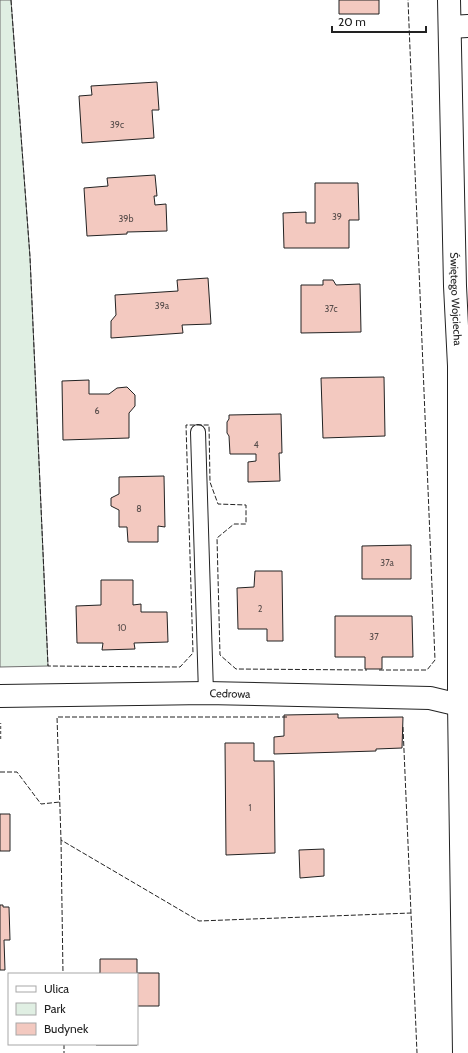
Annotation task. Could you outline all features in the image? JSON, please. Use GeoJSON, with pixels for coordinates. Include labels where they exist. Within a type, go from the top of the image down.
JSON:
{"type":"FeatureCollection","features":[{"type":"Feature","properties":{"kind":"street","name":"Świętego Wojciecha"},"geometry":{"type":"LineString","coordinates":[[449,0],[459,26],[455,286],[463,366],[465,1051]]}},
{"type":"Feature","properties":{"kind":"street","name":"Cedrowa"},"geometry":{"type":"LineString","coordinates":[[0,696],[206,693],[430,698],[464,706]]}},
{"type":"Feature","properties":{"kind":"lane"},"geometry":{"type":"LineString","coordinates":[[198,432],[206,693]]}},
{"type":"Feature","properties":{"kind":"green space"},"geometry":{"type":"Polygon","coordinates":[[[0,0],[11,0],[30,257],[48,666],[0,667],[0,0]]]}},
{"type":"Feature","properties":{"kind":"building"},"geometry":{"type":"Polygon","coordinates":[[[339,0],[379,0],[379,14],[339,14],[339,0]]]}},
{"type":"Feature","properties":{"kind":"building"},"geometry":{"type":"Polygon","coordinates":[[[157,82],[159,110],[152,110],[154,138],[82,143],[79,96],[92,95],[91,86],[157,82]]]}},
{"type":"Feature","properties":{"kind":"building"},"geometry":{"type":"Polygon","coordinates":[[[155,175],[157,196],[154,196],[155,205],[166,204],[167,231],[127,232],[127,234],[87,236],[84,188],[108,186],[107,178],[155,175]]]}},
{"type":"Feature","properties":{"kind":"building"},"geometry":{"type":"Polygon","coordinates":[[[315,183],[358,183],[359,220],[349,220],[349,248],[284,248],[283,213],[306,212],[306,223],[315,223],[315,183]]]}},
{"type":"Feature","properties":{"kind":"building"},"geometry":{"type":"Polygon","coordinates":[[[208,278],[211,324],[182,325],[183,333],[111,338],[111,321],[116,315],[115,295],[178,291],[177,280],[208,278]]]}},
{"type":"Feature","properties":{"kind":"building"},"geometry":{"type":"Polygon","coordinates":[[[323,280],[333,280],[336,285],[360,284],[361,332],[301,333],[301,285],[323,285],[323,280]]]}},
{"type":"Feature","properties":{"kind":"building"},"geometry":{"type":"Polygon","coordinates":[[[384,377],[385,436],[323,438],[321,378],[384,377]]]}},
{"type":"Feature","properties":{"kind":"building"},"geometry":{"type":"Polygon","coordinates":[[[89,380],[89,394],[109,394],[117,388],[127,387],[135,395],[135,406],[129,413],[129,438],[63,440],[62,381],[89,380]]]}},
{"type":"Feature","properties":{"kind":"building"},"geometry":{"type":"Polygon","coordinates":[[[281,414],[282,453],[279,453],[280,481],[248,482],[248,462],[256,461],[256,454],[230,454],[229,436],[227,433],[227,422],[229,415],[281,414]]]}},
{"type":"Feature","properties":{"kind":"building"},"geometry":{"type":"Polygon","coordinates":[[[164,476],[165,527],[158,526],[158,542],[128,542],[127,527],[119,527],[119,510],[111,506],[111,498],[119,494],[119,477],[164,476]]]}},
{"type":"Feature","properties":{"kind":"building"},"geometry":{"type":"Polygon","coordinates":[[[411,545],[411,579],[362,579],[362,546],[411,545]]]}},
{"type":"Feature","properties":{"kind":"building"},"geometry":{"type":"Polygon","coordinates":[[[255,571],[282,571],[283,641],[267,641],[267,629],[238,629],[237,588],[254,587],[255,571]]]}},
{"type":"Feature","properties":{"kind":"building"},"geometry":{"type":"Polygon","coordinates":[[[101,580],[133,580],[133,605],[141,604],[141,612],[167,612],[168,642],[134,643],[135,649],[102,650],[103,643],[77,643],[76,606],[101,605],[101,580]]]}},
{"type":"Feature","properties":{"kind":"building"},"geometry":{"type":"Polygon","coordinates":[[[335,616],[412,616],[413,657],[382,657],[382,669],[365,669],[365,657],[335,657],[335,616]]]}},
{"type":"Feature","properties":{"kind":"building"},"geometry":{"type":"Polygon","coordinates":[[[338,714],[338,718],[403,717],[402,748],[376,749],[376,751],[274,754],[274,737],[284,736],[284,715],[338,714]]]}},
{"type":"Feature","properties":{"kind":"building"},"geometry":{"type":"Polygon","coordinates":[[[225,743],[254,743],[254,761],[274,761],[275,853],[226,855],[225,743]]]}},
{"type":"Feature","properties":{"kind":"building"},"geometry":{"type":"Polygon","coordinates":[[[0,814],[10,814],[10,851],[0,851],[0,814]]]}},
{"type":"Feature","properties":{"kind":"building"},"geometry":{"type":"Polygon","coordinates":[[[324,849],[324,876],[300,878],[299,850],[324,849]]]}},
{"type":"Feature","properties":{"kind":"building"},"geometry":{"type":"Polygon","coordinates":[[[0,905],[3,905],[3,907],[9,907],[10,940],[4,940],[5,970],[0,970],[0,905]]]}},
{"type":"Feature","properties":{"kind":"building"},"geometry":{"type":"Polygon","coordinates":[[[100,959],[137,959],[137,973],[100,973],[100,959]]]}},
{"type":"Feature","properties":{"kind":"building"},"geometry":{"type":"Polygon","coordinates":[[[138,973],[159,973],[159,1006],[138,1006],[138,973]]]}},
{"type":"Feature","properties":{"kind":"fence"},"geometry":{"type":"LineString","coordinates":[[11,0],[30,257],[48,666],[180,667],[193,653],[186,425],[209,425],[210,482],[218,504],[246,505],[246,524],[234,524],[217,538],[220,655],[236,669],[367,670]]}},
{"type":"Feature","properties":{"kind":"fence"},"geometry":{"type":"LineString","coordinates":[[379,670],[427,670],[435,660],[408,0]]}},
{"type":"Feature","properties":{"kind":"fence"},"geometry":{"type":"LineString","coordinates":[[287,717],[57,717],[61,840],[199,921],[411,913]]}},
{"type":"Feature","properties":{"kind":"fence"},"geometry":{"type":"LineString","coordinates":[[403,727],[417,1053]]}},
{"type":"Feature","properties":{"kind":"fence"},"geometry":{"type":"LineString","coordinates":[[0,772],[17,772],[41,804],[60,802]]}},
{"type":"Feature","properties":{"kind":"fence"},"geometry":{"type":"LineString","coordinates":[[61,840],[63,973]]}},
{"type":"Feature","properties":{"kind":"fence"},"geometry":{"type":"LineString","coordinates":[[64,1045],[64,1053]]}}]}
